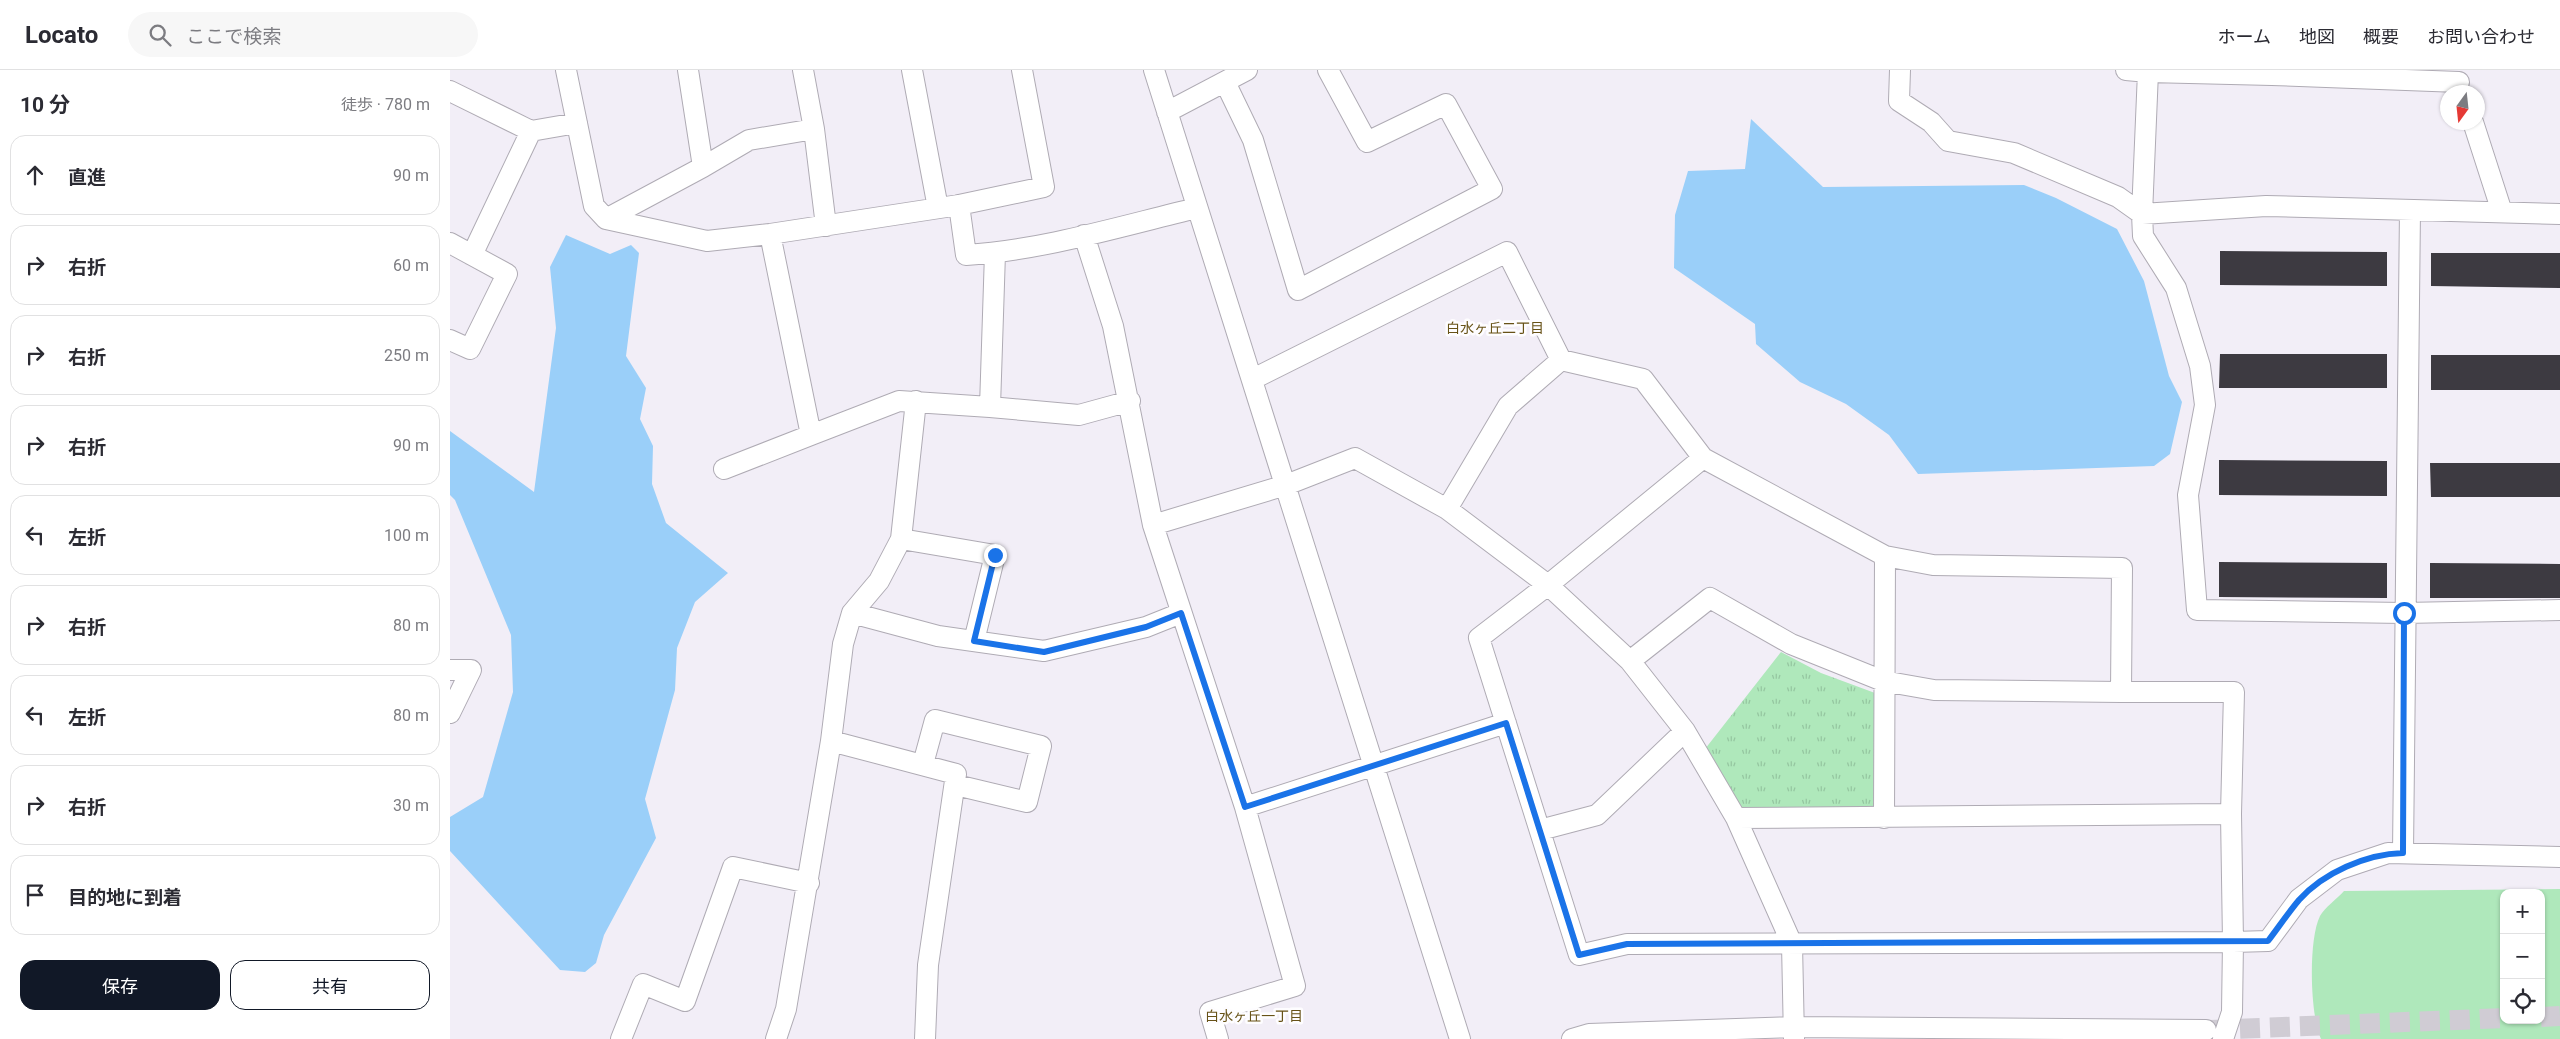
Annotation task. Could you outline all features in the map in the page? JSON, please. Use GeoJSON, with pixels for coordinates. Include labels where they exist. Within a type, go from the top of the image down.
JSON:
{"type":"FeatureCollection","features":[{"type":"Feature","properties":{"kind":"street"},"geometry":{"type":"LineString","coordinates":[[566,70],[594,206],[606,219],[707,241],[826,226],[959,205],[1044,188],[1022,70]]}},
{"type":"Feature","properties":{"kind":"street"},"geometry":{"type":"LineString","coordinates":[[688,70],[703,167]]}},
{"type":"Feature","properties":{"kind":"street"},"geometry":{"type":"LineString","coordinates":[[803,70],[814,129],[826,226]]}},
{"type":"Feature","properties":{"kind":"street"},"geometry":{"type":"LineString","coordinates":[[912,70],[938,208]]}},
{"type":"Feature","properties":{"kind":"street"},"geometry":{"type":"LineString","coordinates":[[1154,70],[1460,1039]]}},
{"type":"Feature","properties":{"kind":"street"},"geometry":{"type":"LineString","coordinates":[[1167,112],[1247,70]]}},
{"type":"Feature","properties":{"kind":"street"},"geometry":{"type":"LineString","coordinates":[[1224,82],[1253,140],[1298,290],[1492,189],[1446,104],[1367,142],[1328,70]]}},
{"type":"Feature","properties":{"kind":"street"},"geometry":{"type":"LineString","coordinates":[[1900,70],[1899,101],[1931,122],[1948,141],[2014,153],[2118,197],[2142,214],[2266,206],[2560,214]]}},
{"type":"Feature","properties":{"kind":"street"},"geometry":{"type":"LineString","coordinates":[[2126,70],[2148,72],[2272,73],[2459,82]]}},
{"type":"Feature","properties":{"kind":"street"},"geometry":{"type":"LineString","coordinates":[[2148,72],[2142,214],[2143,236],[2176,288],[2200,366],[2205,405],[2188,495],[2197,610],[2404,613],[2560,610]]}},
{"type":"Feature","properties":{"kind":"street"},"geometry":{"type":"LineString","coordinates":[[450,91],[530,131],[577,123]]}},
{"type":"Feature","properties":{"kind":"street"},"geometry":{"type":"LineString","coordinates":[[606,219],[750,140],[814,129]]}},
{"type":"Feature","properties":{"kind":"street"},"geometry":{"type":"LineString","coordinates":[[2476,130],[2502,212]]}},
{"type":"Feature","properties":{"kind":"street"},"geometry":{"type":"LineString","coordinates":[[472,255],[530,131]]}},
{"type":"Feature","properties":{"kind":"street"},"geometry":{"type":"LineString","coordinates":[[959,205],[966,254],[995,253],[1084,235],[1197,208]]}},
{"type":"Feature","properties":{"kind":"street"},"geometry":{"type":"LineString","coordinates":[[2403,853],[2404,613],[2410,210]]}},
{"type":"Feature","properties":{"kind":"street"},"geometry":{"type":"LineString","coordinates":[[770,234],[811,435]]}},
{"type":"Feature","properties":{"kind":"street"},"geometry":{"type":"LineString","coordinates":[[1084,235],[1113,326],[1130,401],[1153,525],[1245,807],[1295,986],[1210,1012],[1218,1039]]}},
{"type":"Feature","properties":{"kind":"street"},"geometry":{"type":"LineString","coordinates":[[450,243],[506,274],[470,349],[450,340]]}},
{"type":"Feature","properties":{"kind":"street"},"geometry":{"type":"LineString","coordinates":[[1253,379],[1507,252],[1561,360]]}},
{"type":"Feature","properties":{"kind":"street"},"geometry":{"type":"LineString","coordinates":[[990,407],[995,253]]}},
{"type":"Feature","properties":{"kind":"street"},"geometry":{"type":"LineString","coordinates":[[1561,360],[1643,378],[1703,458],[1885,556],[1933,565],[2122,568],[2121,692]]}},
{"type":"Feature","properties":{"kind":"street"},"geometry":{"type":"LineString","coordinates":[[1447,509],[1508,406],[1561,360]]}},
{"type":"Feature","properties":{"kind":"street"},"geometry":{"type":"LineString","coordinates":[[724,469],[899,401],[1079,415],[1130,401]]}},
{"type":"Feature","properties":{"kind":"street"},"geometry":{"type":"LineString","coordinates":[[776,1039],[786,1009],[809,883],[832,742],[843,644],[852,613],[879,581],[901,539],[916,401]]}},
{"type":"Feature","properties":{"kind":"street"},"geometry":{"type":"LineString","coordinates":[[1153,525],[1286,485],[1355,458],[1447,509],[1548,585],[1630,661],[1685,732],[1736,818],[1792,944],[1794,1033]]}},
{"type":"Feature","properties":{"kind":"street"},"geometry":{"type":"LineString","coordinates":[[1703,458],[1548,585],[1479,638],[1579,955],[1627,944],[2268,941],[2299,899],[2337,870],[2388,854],[2560,857]]}},
{"type":"Feature","properties":{"kind":"street"},"geometry":{"type":"LineString","coordinates":[[901,539],[995,555],[974,641]]}},
{"type":"Feature","properties":{"kind":"street"},"geometry":{"type":"LineString","coordinates":[[1884,818],[1883,681],[1885,556]]}},
{"type":"Feature","properties":{"kind":"street"},"geometry":{"type":"LineString","coordinates":[[1572,1039],[1589,1034],[2214,1035],[2232,1012],[2231,814],[2234,692],[1934,690],[1883,681],[1790,644],[1710,598],[1630,661]]}},
{"type":"Feature","properties":{"kind":"street"},"geometry":{"type":"LineString","coordinates":[[852,613],[938,636],[1044,652],[1146,627],[1181,613]]}},
{"type":"Feature","properties":{"kind":"street"},"geometry":{"type":"LineString","coordinates":[[450,670],[471,670],[450,713]]}},
{"type":"Feature","properties":{"kind":"street"},"geometry":{"type":"LineString","coordinates":[[923,764],[935,720],[1041,746],[1027,802],[956,785]]}},
{"type":"Feature","properties":{"kind":"street"},"geometry":{"type":"LineString","coordinates":[[1245,807],[1506,723]]}},
{"type":"Feature","properties":{"kind":"street"},"geometry":{"type":"LineString","coordinates":[[1540,830],[1597,815],[1685,732]]}},
{"type":"Feature","properties":{"kind":"street"},"geometry":{"type":"LineString","coordinates":[[832,742],[956,774],[956,785],[928,965],[925,1039]]}},
{"type":"Feature","properties":{"kind":"street"},"geometry":{"type":"LineString","coordinates":[[1736,818],[2231,814]]}},
{"type":"Feature","properties":{"kind":"street"},"geometry":{"type":"LineString","coordinates":[[621,1039],[643,984],[685,1001],[733,867],[809,883]]}},
{"type":"Feature","properties":{"kind":"green space"},"geometry":{"type":"Polygon","coordinates":[[[1781,652],[1821,673],[1875,693],[1874,809],[1740,809],[1705,749],[1781,652]]]}},
{"type":"Feature","properties":{"kind":"green space"},"geometry":{"type":"Polygon","coordinates":[[[2545,889],[2560,889],[2560,1039],[2321,1039],[2317,1028],[2313,996],[2312,959],[2316,927],[2325,909],[2344,891],[2500,890],[2500,1024],[2545,1024],[2545,889]]]}},
{"type":"Feature","properties":{"kind":"water"},"geometry":{"type":"Polygon","coordinates":[[[1751,119],[1823,187],[2024,185],[2056,198],[2117,229],[2144,281],[2169,376],[2182,402],[2170,454],[2154,466],[1918,474],[1889,435],[1846,404],[1800,382],[1756,344],[1755,324],[1674,268],[1675,215],[1688,171],[1745,169],[1751,119]]]}},
{"type":"Feature","properties":{"kind":"water"},"geometry":{"type":"Polygon","coordinates":[[[566,235],[610,254],[631,245],[639,253],[626,356],[646,388],[640,419],[653,446],[652,484],[666,523],[728,573],[695,602],[677,648],[675,690],[645,799],[656,838],[604,935],[596,963],[585,972],[560,970],[450,851],[450,817],[483,797],[513,692],[511,635],[455,500],[450,495],[450,431],[534,492],[556,328],[550,267],[566,235]]]}},
{"type":"Feature","properties":{"kind":"building"},"geometry":{"type":"Polygon","coordinates":[[[2220,251],[2387,252],[2387,286],[2220,285],[2220,251]]]}},
{"type":"Feature","properties":{"kind":"building"},"geometry":{"type":"Polygon","coordinates":[[[2431,253],[2560,253],[2560,288],[2431,286],[2431,253]]]}},
{"type":"Feature","properties":{"kind":"building"},"geometry":{"type":"Polygon","coordinates":[[[2220,354],[2387,354],[2387,388],[2219,388],[2220,354]]]}},
{"type":"Feature","properties":{"kind":"building"},"geometry":{"type":"Polygon","coordinates":[[[2431,355],[2560,355],[2560,390],[2431,390],[2431,355]]]}},
{"type":"Feature","properties":{"kind":"building"},"geometry":{"type":"Polygon","coordinates":[[[2219,460],[2387,461],[2387,496],[2219,495],[2219,460]]]}},
{"type":"Feature","properties":{"kind":"building"},"geometry":{"type":"Polygon","coordinates":[[[2430,463],[2560,463],[2560,497],[2431,497],[2430,463]]]}},
{"type":"Feature","properties":{"kind":"building"},"geometry":{"type":"Polygon","coordinates":[[[2219,562],[2387,563],[2387,598],[2219,597],[2219,562]]]}},
{"type":"Feature","properties":{"kind":"building"},"geometry":{"type":"Polygon","coordinates":[[[2430,563],[2560,564],[2560,598],[2430,598],[2430,563]]]}},
{"type":"Feature","properties":{"kind":"tunnel"},"geometry":{"type":"LineString","coordinates":[[2545,1017],[2560,1016]]}},
{"type":"Feature","properties":{"kind":"tunnel"},"geometry":{"type":"LineString","coordinates":[[2210,1030],[2500,1018]]}},
{"type":"Feature","properties":{"kind":"district","name":"白水ヶ丘二丁目"},"geometry":{"type":"Point","coordinates":[1495,328]}},
{"type":"Feature","properties":{"kind":"district","name":"白水ヶ丘一丁目"},"geometry":{"type":"Point","coordinates":[1254,1016]}},
{"type":"Feature","properties":{"kind":"route"},"geometry":{"type":"LineString","coordinates":[[995,555],[974,641],[1044,652],[1146,627],[1181,613],[1245,807],[1506,723],[1579,955],[1627,944],[2268,941],[2299,899],[2337,870],[2388,854],[2403,853],[2404,613]]}}]}
